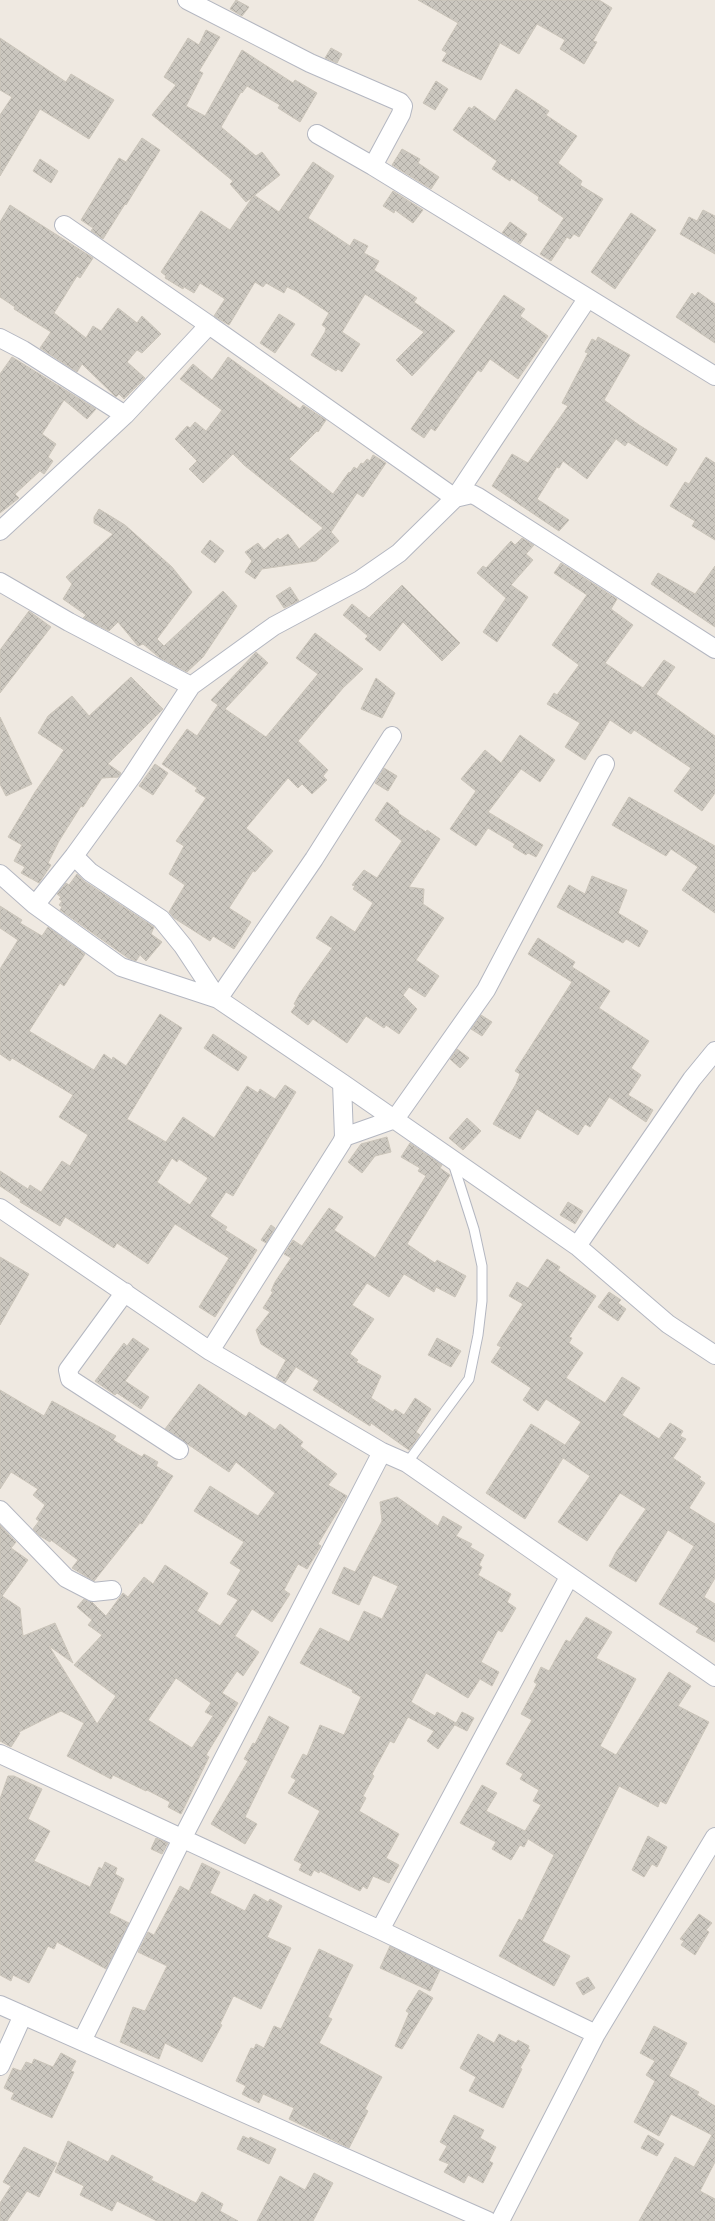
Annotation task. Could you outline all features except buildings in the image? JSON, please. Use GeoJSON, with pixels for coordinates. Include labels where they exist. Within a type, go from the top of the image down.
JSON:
{"type":"FeatureCollection","features":[{"type":"Feature","properties":{"kind":"street"},"geometry":{"type":"LineString","coordinates":[[187,0],[310,64],[400,102],[403,106],[401,114],[373,166]]}},
{"type":"Feature","properties":{"kind":"street"},"geometry":{"type":"LineString","coordinates":[[317,134],[373,166],[587,299],[715,376]]}},
{"type":"Feature","properties":{"kind":"street"},"geometry":{"type":"LineString","coordinates":[[64,225],[455,498],[472,494],[478,497],[715,649]]}},
{"type":"Feature","properties":{"kind":"street"},"geometry":{"type":"LineString","coordinates":[[35,905],[74,856],[132,776],[190,686],[274,626],[360,580],[398,553],[455,498],[587,299]]}},
{"type":"Feature","properties":{"kind":"street"},"geometry":{"type":"LineString","coordinates":[[0,531],[125,415],[209,325]]}},
{"type":"Feature","properties":{"kind":"street"},"geometry":{"type":"LineString","coordinates":[[0,338],[23,350],[125,415]]}},
{"type":"Feature","properties":{"kind":"street"},"geometry":{"type":"LineString","coordinates":[[0,582],[69,622],[190,686]]}},
{"type":"Feature","properties":{"kind":"street"},"geometry":{"type":"LineString","coordinates":[[218,999],[314,859],[392,736]]}},
{"type":"Feature","properties":{"kind":"street"},"geometry":{"type":"LineString","coordinates":[[344,1137],[395,1119],[486,990],[605,764]]}},
{"type":"Feature","properties":{"kind":"street"},"geometry":{"type":"LineString","coordinates":[[74,856],[90,872],[161,919],[183,946],[218,999]]}},
{"type":"Feature","properties":{"kind":"street"},"geometry":{"type":"LineString","coordinates":[[0,874],[35,905],[121,966],[218,999],[395,1119],[577,1246],[668,1324],[715,1355]]}},
{"type":"Feature","properties":{"kind":"street"},"geometry":{"type":"LineString","coordinates":[[577,1246],[692,1079],[715,1052]]}},
{"type":"Feature","properties":{"kind":"street"},"geometry":{"type":"LineString","coordinates":[[210,1351],[344,1137],[342,1083]]}},
{"type":"Feature","properties":{"kind":"street"},"geometry":{"type":"LineString","coordinates":[[0,1208],[210,1351],[382,1452],[407,1463],[715,1677]]}},
{"type":"Feature","properties":{"kind":"street"},"geometry":{"type":"LineString","coordinates":[[125,1292],[68,1370],[70,1378],[178,1450]]}},
{"type":"Feature","properties":{"kind":"street"},"geometry":{"type":"LineString","coordinates":[[82,2041],[183,1837],[382,1452]]}},
{"type":"Feature","properties":{"kind":"street"},"geometry":{"type":"LineString","coordinates":[[0,1510],[66,1578],[93,1592],[112,1590]]}},
{"type":"Feature","properties":{"kind":"street"},"geometry":{"type":"LineString","coordinates":[[380,1930],[569,1577]]}},
{"type":"Feature","properties":{"kind":"street"},"geometry":{"type":"LineString","coordinates":[[0,1754],[183,1837],[596,2034]]}},
{"type":"Feature","properties":{"kind":"street"},"geometry":{"type":"LineString","coordinates":[[500,2221],[596,2034],[709,1863],[715,1837]]}},
{"type":"Feature","properties":{"kind":"street"},"geometry":{"type":"LineString","coordinates":[[0,2005],[488,2221]]}},
{"type":"Feature","properties":{"kind":"street"},"geometry":{"type":"LineString","coordinates":[[0,2066],[23,2015]]}},
{"type":"Feature","properties":{"kind":"lane"},"geometry":{"type":"LineString","coordinates":[[407,1463],[469,1379],[478,1335],[482,1301],[482,1266],[474,1229],[452,1160]]}}]}
